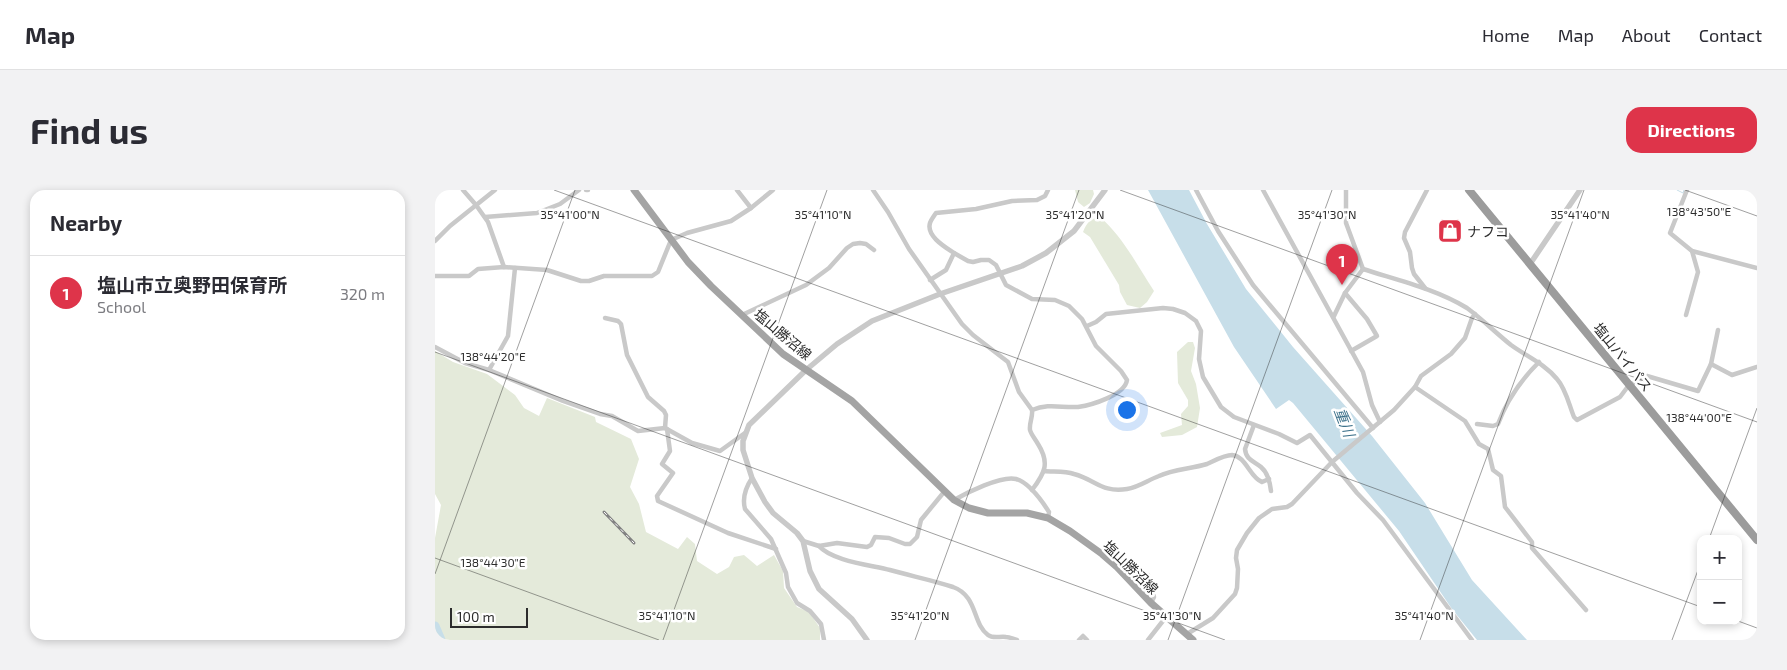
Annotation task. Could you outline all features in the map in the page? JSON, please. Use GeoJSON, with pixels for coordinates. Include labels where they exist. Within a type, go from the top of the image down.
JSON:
{"type":"FeatureCollection","features":[{"type":"Feature","properties":{"kind":"highway","name":"塩山バイパス"},"geometry":{"type":"LineString","coordinates":[[1469,190],[1757,540]]}},
{"type":"Feature","properties":{"kind":"main road","name":"塩山勝沼線"},"geometry":{"type":"LineString","coordinates":[[634,190],[688,262],[742,315],[783,354],[833,386],[852,401],[944,492],[969,508],[988,514],[1027,513],[1048,518],[1070,531],[1117,567],[1151,603],[1193,640]]}},
{"type":"Feature","properties":{"kind":"street"},"geometry":{"type":"LineString","coordinates":[[463,190],[485,217],[504,268]]}},
{"type":"Feature","properties":{"kind":"street"},"geometry":{"type":"LineString","coordinates":[[435,241],[495,190]]}},
{"type":"Feature","properties":{"kind":"street"},"geometry":{"type":"LineString","coordinates":[[485,217],[537,213],[560,204],[579,190]]}},
{"type":"Feature","properties":{"kind":"street"},"geometry":{"type":"LineString","coordinates":[[737,190],[751,208]]}},
{"type":"Feature","properties":{"kind":"street"},"geometry":{"type":"LineString","coordinates":[[435,276],[469,276],[478,268],[535,268],[581,281],[589,281],[604,276],[652,276],[658,272],[671,240],[687,233],[731,221],[773,190]]}},
{"type":"Feature","properties":{"kind":"street"},"geometry":{"type":"LineString","coordinates":[[873,190],[930,280],[962,324],[1008,362],[1019,392],[1032,410],[1030,431],[1043,451],[1045,460],[1041,478],[1032,490]]}},
{"type":"Feature","properties":{"kind":"street"},"geometry":{"type":"LineString","coordinates":[[1032,410],[1042,406],[1079,407],[1104,400],[1117,393],[1126,384],[1125,376],[1095,346],[1087,326],[1069,306],[1055,300],[1033,299],[1006,284],[996,265],[989,260],[968,261],[937,240],[929,230],[930,222],[936,213],[975,209],[1012,201],[1037,200],[1045,196],[1048,190]]}},
{"type":"Feature","properties":{"kind":"street"},"geometry":{"type":"LineString","coordinates":[[435,347],[460,361],[489,370],[563,401],[599,414],[612,416],[638,431],[666,428],[693,443],[720,452],[745,433],[756,418],[806,370],[837,344],[872,321],[940,294],[1022,266],[1046,253],[1074,231],[1105,190]]}},
{"type":"Feature","properties":{"kind":"street"},"geometry":{"type":"LineString","coordinates":[[1196,190],[1218,231],[1253,285],[1373,428]]}},
{"type":"Feature","properties":{"kind":"street"},"geometry":{"type":"LineString","coordinates":[[1263,190],[1334,316],[1363,372],[1372,405],[1380,422]]}},
{"type":"Feature","properties":{"kind":"street"},"geometry":{"type":"LineString","coordinates":[[1345,190],[1346,223],[1363,269]]}},
{"type":"Feature","properties":{"kind":"street"},"geometry":{"type":"LineString","coordinates":[[1426,290],[1414,274],[1410,252],[1404,238],[1405,232],[1427,190]]}},
{"type":"Feature","properties":{"kind":"street"},"geometry":{"type":"LineString","coordinates":[[1530,264],[1580,190]]}},
{"type":"Feature","properties":{"kind":"street"},"geometry":{"type":"LineString","coordinates":[[1687,190],[1669,234],[1692,251],[1757,268]]}},
{"type":"Feature","properties":{"kind":"street"},"geometry":{"type":"LineString","coordinates":[[742,315],[807,285],[829,268],[853,244],[866,244],[874,250]]}},
{"type":"Feature","properties":{"kind":"street"},"geometry":{"type":"LineString","coordinates":[[1686,315],[1698,272],[1692,251]]}},
{"type":"Feature","properties":{"kind":"street"},"geometry":{"type":"LineString","coordinates":[[930,280],[947,270],[954,253]]}},
{"type":"Feature","properties":{"kind":"street"},"geometry":{"type":"LineString","coordinates":[[489,370],[508,336],[515,268]]}},
{"type":"Feature","properties":{"kind":"street"},"geometry":{"type":"LineString","coordinates":[[1334,316],[1345,293],[1363,269]]}},
{"type":"Feature","properties":{"kind":"street"},"geometry":{"type":"LineString","coordinates":[[1363,269],[1426,290],[1465,307],[1475,314],[1519,351],[1539,362],[1559,382],[1577,420],[1620,397],[1629,385],[1647,376],[1698,391],[1711,364],[1718,330]]}},
{"type":"Feature","properties":{"kind":"street"},"geometry":{"type":"LineString","coordinates":[[1345,293],[1367,320],[1377,336],[1351,351]]}},
{"type":"Feature","properties":{"kind":"street"},"geometry":{"type":"LineString","coordinates":[[1087,326],[1106,314],[1163,308],[1185,313],[1196,321],[1201,331],[1199,359],[1203,377],[1213,397],[1221,407],[1234,417],[1297,443],[1311,435],[1357,493],[1383,520],[1472,640]]}},
{"type":"Feature","properties":{"kind":"street"},"geometry":{"type":"LineString","coordinates":[[1187,634],[1213,618],[1235,594],[1238,569],[1235,558],[1237,550],[1259,518],[1272,509],[1287,507],[1293,504],[1332,462],[1394,410],[1415,386],[1421,376],[1445,359],[1465,338],[1475,314]]}},
{"type":"Feature","properties":{"kind":"street"},"geometry":{"type":"LineString","coordinates":[[605,318],[618,320],[621,324],[627,355],[648,397],[664,410],[666,415],[670,451],[662,464],[673,473],[657,496],[658,501],[728,533],[776,549]]}},
{"type":"Feature","properties":{"kind":"street"},"geometry":{"type":"LineString","coordinates":[[1477,424],[1493,426],[1498,424],[1503,409],[1524,376],[1539,362]]}},
{"type":"Feature","properties":{"kind":"street"},"geometry":{"type":"LineString","coordinates":[[1711,364],[1732,375],[1757,367]]}},
{"type":"Feature","properties":{"kind":"street"},"geometry":{"type":"LineString","coordinates":[[1415,386],[1465,420],[1479,444],[1488,450],[1493,470],[1501,476],[1505,508],[1532,542],[1532,548],[1586,610]]}},
{"type":"Feature","properties":{"kind":"street"},"geometry":{"type":"LineString","coordinates":[[1254,425],[1245,453],[1247,458],[1263,468],[1269,480],[1271,491]]}},
{"type":"Feature","properties":{"kind":"street"},"geometry":{"type":"LineString","coordinates":[[745,433],[743,450],[752,478],[773,513],[797,533],[803,541],[810,571],[819,589],[852,619],[867,640]]}},
{"type":"Feature","properties":{"kind":"street"},"geometry":{"type":"LineString","coordinates":[[1044,471],[1072,473],[1109,490],[1128,489],[1158,476],[1232,455],[1240,458],[1257,480],[1262,482],[1269,480]]}},
{"type":"Feature","properties":{"kind":"street"},"geometry":{"type":"LineString","coordinates":[[752,478],[747,486],[745,509],[771,539],[786,574],[788,587],[797,603],[810,611],[821,624],[824,640]]}},
{"type":"Feature","properties":{"kind":"street"},"geometry":{"type":"LineString","coordinates":[[954,500],[971,490],[1007,478],[1016,479],[1032,490],[1049,512],[1048,518]]}},
{"type":"Feature","properties":{"kind":"street"},"geometry":{"type":"LineString","coordinates":[[803,541],[819,546],[837,543],[867,547],[871,545],[875,537],[889,538],[910,544],[917,536],[921,520],[944,492]]}},
{"type":"Feature","properties":{"kind":"street"},"geometry":{"type":"LineString","coordinates":[[819,546],[825,552],[868,566],[958,589],[969,599],[982,628],[987,634],[994,637],[1008,636],[1017,640]]}},
{"type":"Feature","properties":{"kind":"street"},"geometry":{"type":"LineString","coordinates":[[1117,567],[1123,566],[1148,575],[1154,597],[1151,603]]}},
{"type":"Feature","properties":{"kind":"street"},"geometry":{"type":"LineString","coordinates":[[1148,640],[1166,617]]}},
{"type":"Feature","properties":{"kind":"street"},"geometry":{"type":"LineString","coordinates":[[1079,640],[1083,636],[1087,640]]}},
{"type":"Feature","properties":{"kind":"green space"},"geometry":{"type":"Polygon","coordinates":[[[1075,190],[1093,190],[1094,194],[1090,203],[1084,207],[1078,202],[1075,190]]]}},
{"type":"Feature","properties":{"kind":"green space"},"geometry":{"type":"Polygon","coordinates":[[[1100,217],[1123,242],[1154,291],[1147,302],[1140,308],[1127,305],[1120,292],[1119,285],[1090,237],[1083,232],[1089,222],[1100,217]]]}},
{"type":"Feature","properties":{"kind":"green space"},"geometry":{"type":"Polygon","coordinates":[[[1188,342],[1193,342],[1195,348],[1191,371],[1196,384],[1200,408],[1197,427],[1182,435],[1162,437],[1160,433],[1182,425],[1181,414],[1188,406],[1188,400],[1178,383],[1177,352],[1188,342]]]}},
{"type":"Feature","properties":{"kind":"green space"},"geometry":{"type":"Polygon","coordinates":[[[435,351],[453,362],[487,374],[515,395],[524,408],[539,416],[547,398],[595,417],[596,422],[631,439],[639,459],[630,487],[639,504],[646,532],[678,549],[687,537],[695,544],[697,561],[717,574],[729,567],[734,557],[744,555],[757,566],[774,555],[783,571],[784,588],[797,607],[809,612],[820,628],[820,640],[435,640],[435,538],[441,505],[435,494],[435,351]]]}},
{"type":"Feature","properties":{"kind":"water","name":"重川"},"geometry":{"type":"Polygon","coordinates":[[[1148,190],[1189,190],[1246,289],[1293,347],[1372,436],[1425,503],[1472,580],[1527,640],[1477,640],[1452,609],[1399,531],[1293,403],[1289,400],[1276,409],[1234,347],[1148,190]]]}},
{"type":"Feature","properties":{"kind":"waterway"},"geometry":{"type":"LineString","coordinates":[[1677,190],[1683,193],[1684,190]]}},
{"type":"Feature","properties":{"kind":"waterway"},"geometry":{"type":"LineString","coordinates":[[435,626],[441,640]]}},
{"type":"Feature","properties":{"kind":"railway"},"geometry":{"type":"LineString","coordinates":[[604,512],[634,543]]}},
{"type":"Feature","properties":{"kind":"place","name":"ナフコ"},"geometry":{"type":"Point","coordinates":[1450,231]}},
{"type":"Feature","properties":{"kind":"place","name":"塩山市立奥野田保育所"},"geometry":{"type":"Point","coordinates":[1342,285]}}]}
